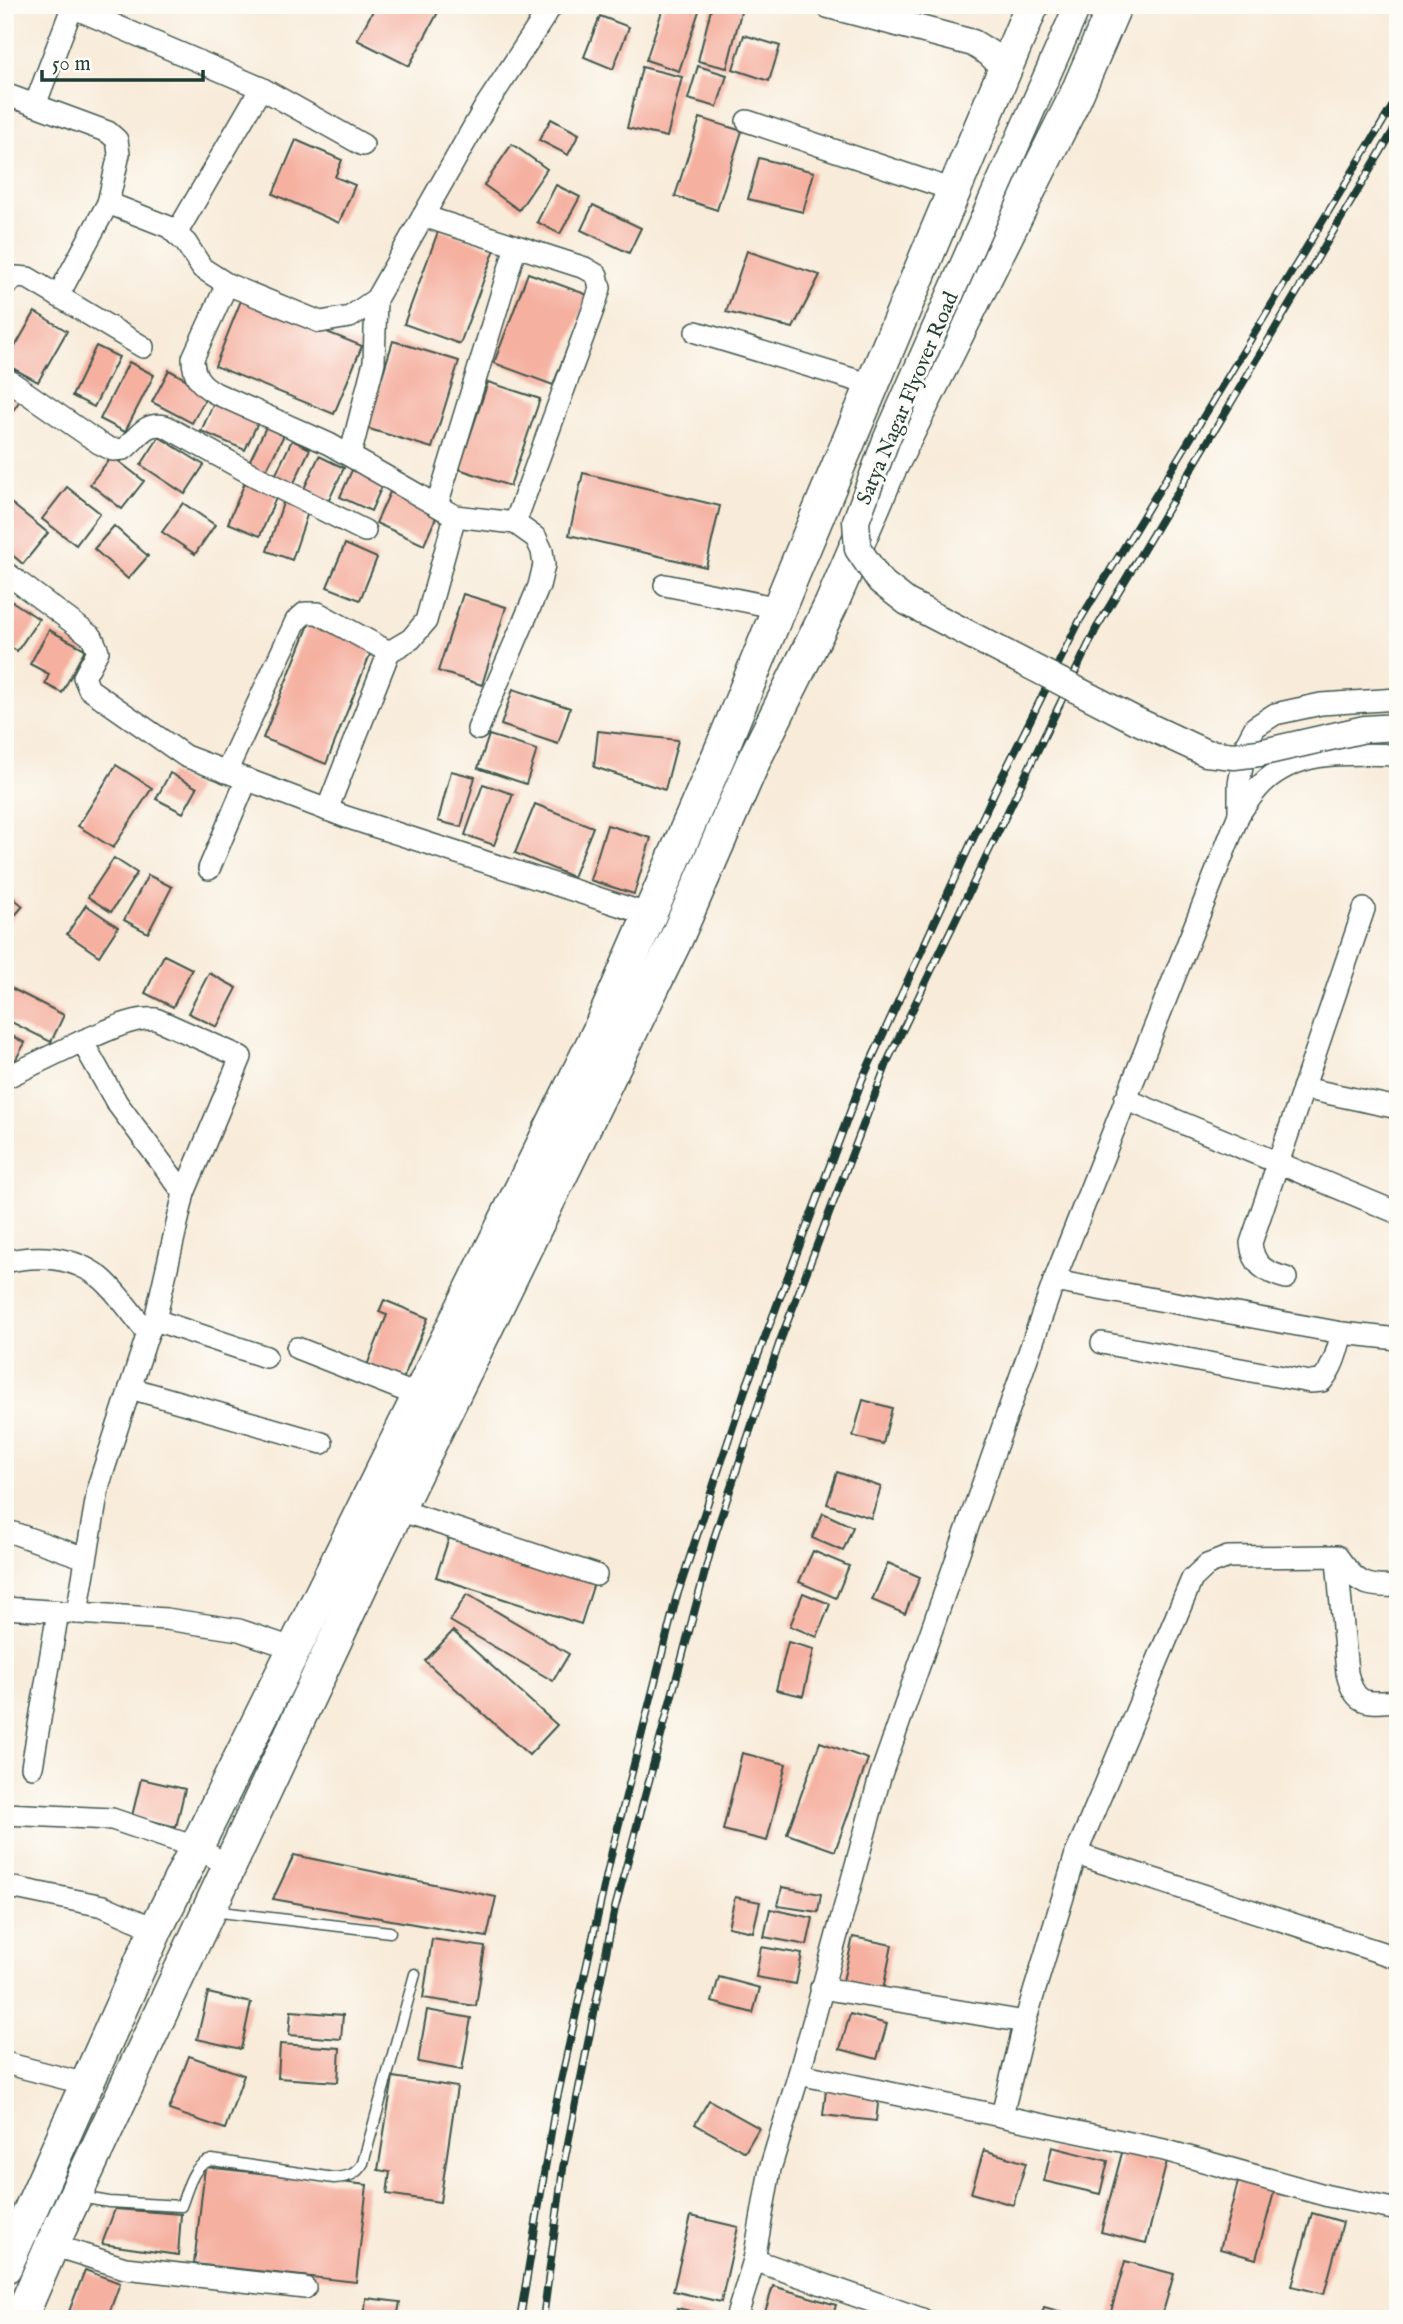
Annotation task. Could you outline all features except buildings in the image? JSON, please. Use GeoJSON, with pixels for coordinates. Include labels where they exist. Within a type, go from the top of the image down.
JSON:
{"type":"FeatureCollection","features":[{"type":"Feature","properties":{"kind":"main road"},"geometry":{"type":"LineString","coordinates":[[5,2267],[195,1847],[593,1043],[722,748],[1032,5]]}},
{"type":"Feature","properties":{"kind":"main road"},"geometry":{"type":"LineString","coordinates":[[20,2319],[52,2245],[370,1566],[670,951],[754,761],[831,605],[889,470],[1075,98],[1115,5]]}},
{"type":"Feature","properties":{"kind":"main road"},"geometry":{"type":"LineString","coordinates":[[904,308],[959,330]]}},
{"type":"Feature","properties":{"kind":"main road"},"geometry":{"type":"LineString","coordinates":[[722,748],[754,761]]}},
{"type":"Feature","properties":{"kind":"street"},"geometry":{"type":"LineString","coordinates":[[108,203],[169,227],[186,243],[202,268],[227,284],[320,322],[350,317],[376,299],[485,107],[552,5]]}},
{"type":"Feature","properties":{"kind":"street"},"geometry":{"type":"LineString","coordinates":[[829,5],[973,43],[1005,68]]}},
{"type":"Feature","properties":{"kind":"street","name":"Satya Nagar Flyover Road"},"geometry":{"type":"LineString","coordinates":[[1077,5],[886,440],[856,521],[858,549],[880,581],[907,602],[1135,720],[1206,753],[1234,756],[1259,753],[1365,729],[1398,727]]}},
{"type":"Feature","properties":{"kind":"street"},"geometry":{"type":"LineString","coordinates":[[35,105],[72,6],[261,88],[363,145]]}},
{"type":"Feature","properties":{"kind":"street"},"geometry":{"type":"LineString","coordinates":[[176,234],[261,88]]}},
{"type":"Feature","properties":{"kind":"street"},"geometry":{"type":"LineString","coordinates":[[5,94],[108,132],[117,140],[119,154],[108,203],[58,296]]}},
{"type":"Feature","properties":{"kind":"street"},"geometry":{"type":"LineString","coordinates":[[747,121],[953,190]]}},
{"type":"Feature","properties":{"kind":"street"},"geometry":{"type":"LineString","coordinates":[[423,216],[585,268],[597,275],[600,288],[515,523]]}},
{"type":"Feature","properties":{"kind":"street"},"geometry":{"type":"LineString","coordinates":[[436,505],[516,246]]}},
{"type":"Feature","properties":{"kind":"street"},"geometry":{"type":"LineString","coordinates":[[5,286],[16,277],[28,278],[143,347]]}},
{"type":"Feature","properties":{"kind":"street"},"geometry":{"type":"LineString","coordinates":[[227,284],[193,358],[193,370],[201,384],[215,393],[329,444],[456,516],[515,523],[536,538],[544,565],[539,586],[478,729]]}},
{"type":"Feature","properties":{"kind":"street"},"geometry":{"type":"LineString","coordinates":[[350,456],[374,362],[376,299]]}},
{"type":"Feature","properties":{"kind":"street"},"geometry":{"type":"LineString","coordinates":[[696,332],[872,385]]}},
{"type":"Feature","properties":{"kind":"street"},"geometry":{"type":"LineString","coordinates":[[5,378],[113,450],[124,450],[147,426],[165,426],[257,477],[365,531]]}},
{"type":"Feature","properties":{"kind":"street"},"geometry":{"type":"LineString","coordinates":[[327,810],[389,652],[411,639],[426,621],[456,516]]}},
{"type":"Feature","properties":{"kind":"street"},"geometry":{"type":"LineString","coordinates":[[5,572],[92,637],[98,651],[84,677],[89,689],[186,756],[327,810],[650,915]]}},
{"type":"Feature","properties":{"kind":"street"},"geometry":{"type":"LineString","coordinates":[[665,585],[779,608]]}},
{"type":"Feature","properties":{"kind":"street"},"geometry":{"type":"LineString","coordinates":[[226,772],[296,621],[304,613],[318,613],[389,652]]}},
{"type":"Feature","properties":{"kind":"street"},"geometry":{"type":"LineString","coordinates":[[1239,814],[1239,784],[1246,744],[1255,727],[1275,714],[1321,704],[1398,699]]}},
{"type":"Feature","properties":{"kind":"street"},"geometry":{"type":"LineString","coordinates":[[736,2319],[754,2260],[770,2169],[799,2074],[880,1777],[1054,1280],[1239,814],[1261,785],[1283,767],[1308,757],[1398,755]]}},
{"type":"Feature","properties":{"kind":"street"},"geometry":{"type":"LineString","coordinates":[[209,869],[247,779]]}},
{"type":"Feature","properties":{"kind":"street"},"geometry":{"type":"LineString","coordinates":[[1286,1278],[1260,1267],[1252,1256],[1251,1243],[1364,908]]}},
{"type":"Feature","properties":{"kind":"street"},"geometry":{"type":"LineString","coordinates":[[5,1078],[82,1041],[143,1018],[156,1019],[241,1057],[184,1193],[151,1326],[99,1484],[85,1558],[67,1612],[32,1767]]}},
{"type":"Feature","properties":{"kind":"street"},"geometry":{"type":"LineString","coordinates":[[82,1041],[117,1102],[184,1193]]}},
{"type":"Feature","properties":{"kind":"street"},"geometry":{"type":"LineString","coordinates":[[1303,1088],[1398,1108]]}},
{"type":"Feature","properties":{"kind":"street"},"geometry":{"type":"LineString","coordinates":[[1125,1100],[1398,1213]]}},
{"type":"Feature","properties":{"kind":"street"},"geometry":{"type":"LineString","coordinates":[[5,1262],[24,1257],[55,1258],[80,1267],[101,1278],[151,1326],[266,1357]]}},
{"type":"Feature","properties":{"kind":"street"},"geometry":{"type":"LineString","coordinates":[[1054,1280],[1342,1333],[1398,1339]]}},
{"type":"Feature","properties":{"kind":"street"},"geometry":{"type":"LineString","coordinates":[[1102,1343],[1310,1382],[1322,1381],[1329,1372],[1342,1333]]}},
{"type":"Feature","properties":{"kind":"street"},"geometry":{"type":"LineString","coordinates":[[297,1348],[419,1396]]}},
{"type":"Feature","properties":{"kind":"street"},"geometry":{"type":"LineString","coordinates":[[130,1388],[321,1443]]}},
{"type":"Feature","properties":{"kind":"street"},"geometry":{"type":"LineString","coordinates":[[399,1510],[596,1575]]}},
{"type":"Feature","properties":{"kind":"street"},"geometry":{"type":"LineString","coordinates":[[5,1530],[85,1558]]}},
{"type":"Feature","properties":{"kind":"street"},"geometry":{"type":"LineString","coordinates":[[1337,1556],[1349,1574],[1360,1583],[1398,1586]]}},
{"type":"Feature","properties":{"kind":"street"},"geometry":{"type":"LineString","coordinates":[[1337,1556],[1351,1690],[1357,1698],[1369,1702],[1398,1701]]}},
{"type":"Feature","properties":{"kind":"street"},"geometry":{"type":"LineString","coordinates":[[1002,2115],[1026,2022],[1076,1854],[1192,1579],[1206,1564],[1228,1557],[1337,1556]]}},
{"type":"Feature","properties":{"kind":"street"},"geometry":{"type":"LineString","coordinates":[[5,1608],[166,1619],[239,1630],[295,1649]]}},
{"type":"Feature","properties":{"kind":"street"},"geometry":{"type":"LineString","coordinates":[[5,1814],[112,1819],[195,1847],[230,1866]]}},
{"type":"Feature","properties":{"kind":"street"},"geometry":{"type":"LineString","coordinates":[[1076,1854],[1398,1958]]}},
{"type":"Feature","properties":{"kind":"street"},"geometry":{"type":"LineString","coordinates":[[5,1886],[103,1906],[156,1929]]}},
{"type":"Feature","properties":{"kind":"street"},"geometry":{"type":"LineString","coordinates":[[821,1988],[1026,2022]]}},
{"type":"Feature","properties":{"kind":"street"},"geometry":{"type":"LineString","coordinates":[[5,2063],[86,2084]]}},
{"type":"Feature","properties":{"kind":"street"},"geometry":{"type":"LineString","coordinates":[[799,2074],[1164,2150],[1328,2196],[1398,2210]]}},
{"type":"Feature","properties":{"kind":"street"},"geometry":{"type":"LineString","coordinates":[[52,2245],[125,2268],[305,2288]]}},
{"type":"Feature","properties":{"kind":"street"},"geometry":{"type":"LineString","coordinates":[[754,2260],[922,2319]]}},
{"type":"Feature","properties":{"kind":"lane"},"geometry":{"type":"LineString","coordinates":[[209,1911],[390,1932]]}},
{"type":"Feature","properties":{"kind":"lane"},"geometry":{"type":"LineString","coordinates":[[75,2196],[109,2202],[181,2206],[197,2168],[203,2162],[212,2160],[334,2178],[349,2177],[358,2171],[363,2163],[415,1974]]}},
{"type":"Feature","properties":{"kind":"railway"},"geometry":{"type":"LineString","coordinates":[[520,2319],[555,2108],[612,1851],[676,1599],[745,1390],[862,1080],[994,793],[1080,620],[1398,97]]}},
{"type":"Feature","properties":{"kind":"railway"},"geometry":{"type":"LineString","coordinates":[[543,2319],[563,2168],[615,1908],[714,1538],[780,1341],[889,1058],[1096,629],[1398,123]]}}]}
